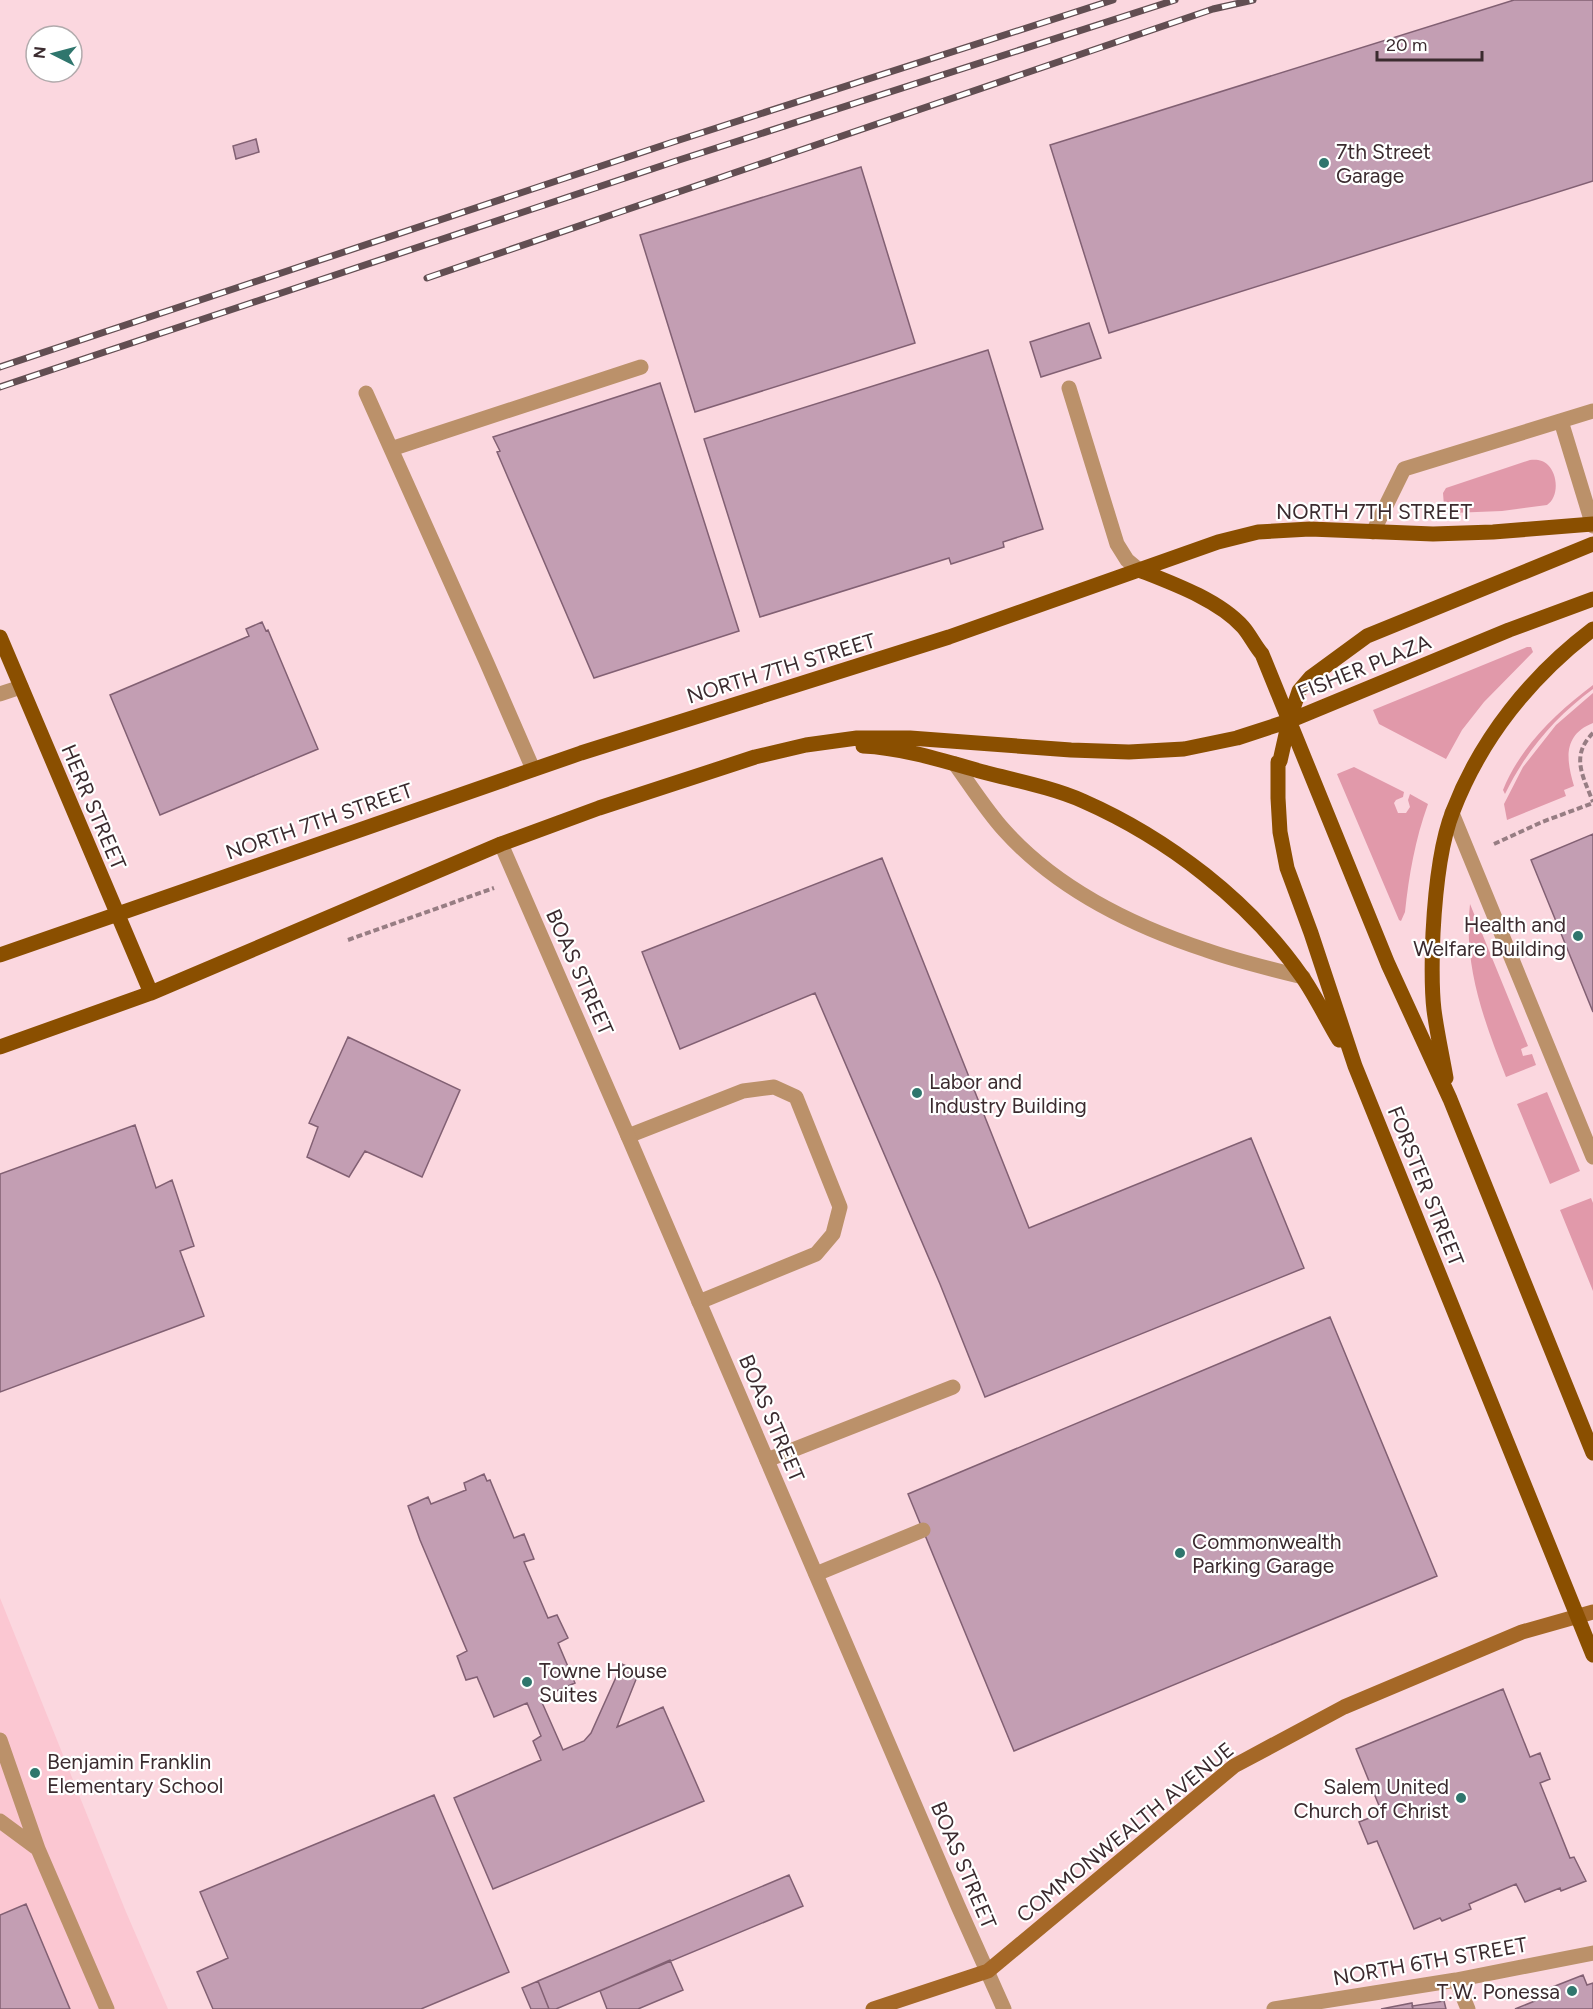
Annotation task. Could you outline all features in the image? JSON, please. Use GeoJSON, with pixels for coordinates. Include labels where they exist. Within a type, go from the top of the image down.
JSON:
{"type":"FeatureCollection","features":[{"type":"Feature","properties":{"kind":"main road","name":"NORTH 7TH STREET"},"geometry":{"type":"LineString","coordinates":[[0,955],[533,769],[949,637],[1218,542],[1258,532],[1310,529],[1373,532],[1493,532],[1593,525]]}},
{"type":"Feature","properties":{"kind":"main road","name":"FISHER PLAZA"},"geometry":{"type":"LineString","coordinates":[[1289,721],[1299,691],[1311,677],[1366,636],[1593,544]]}},
{"type":"Feature","properties":{"kind":"main road"},"geometry":{"type":"LineString","coordinates":[[1139,570],[1184,587],[1215,605],[1242,626],[1262,654],[1388,964],[1450,1098],[1593,1453]]}},
{"type":"Feature","properties":{"kind":"main road","name":"FISHER PLAZA"},"geometry":{"type":"LineString","coordinates":[[1289,721],[1509,630],[1593,599]]}},
{"type":"Feature","properties":{"kind":"main road"},"geometry":{"type":"LineString","coordinates":[[1450,1098],[1434,1009],[1432,961],[1439,866],[1452,813],[1473,766],[1500,723],[1535,680],[1593,628]]}},
{"type":"Feature","properties":{"kind":"main road","name":"HERR STREET"},"geometry":{"type":"LineString","coordinates":[[0,637],[151,993]]}},
{"type":"Feature","properties":{"kind":"main road"},"geometry":{"type":"LineString","coordinates":[[0,1047],[151,993],[501,844],[599,808],[755,758],[806,745],[857,738],[910,738],[1129,752],[1184,749],[1237,738],[1289,721]]}},
{"type":"Feature","properties":{"kind":"main road","name":"FORSTER STREET"},"geometry":{"type":"LineString","coordinates":[[1289,721],[1278,762],[1280,832],[1287,868],[1355,1066],[1593,1655]]}},
{"type":"Feature","properties":{"kind":"main road"},"geometry":{"type":"LineString","coordinates":[[806,745],[867,746],[921,755],[1081,800],[1143,831],[1188,860],[1228,894],[1266,932],[1303,977],[1355,1066]]}},
{"type":"Feature","properties":{"kind":"main road","name":"COMMONWEALTH AVENUE"},"geometry":{"type":"LineString","coordinates":[[988,1971],[1234,1766],[1344,1707],[1522,1632],[1593,1612]]}},
{"type":"Feature","properties":{"kind":"main road"},"geometry":{"type":"LineString","coordinates":[[873,2009],[988,1971]]}},
{"type":"Feature","properties":{"kind":"street"},"geometry":{"type":"LineString","coordinates":[[391,449],[640,367]]}},
{"type":"Feature","properties":{"kind":"street"},"geometry":{"type":"LineString","coordinates":[[1070,388],[1117,544],[1127,560],[1139,570]]}},
{"type":"Feature","properties":{"kind":"street"},"geometry":{"type":"LineString","coordinates":[[366,393],[533,769]]}},
{"type":"Feature","properties":{"kind":"street"},"geometry":{"type":"LineString","coordinates":[[1373,532],[1404,469],[1593,411]]}},
{"type":"Feature","properties":{"kind":"street"},"geometry":{"type":"LineString","coordinates":[[1561,421],[1593,525]]}},
{"type":"Feature","properties":{"kind":"street"},"geometry":{"type":"LineString","coordinates":[[0,694],[21,687]]}},
{"type":"Feature","properties":{"kind":"street"},"geometry":{"type":"LineString","coordinates":[[955,764],[1004,830],[1039,862],[1090,897],[1146,927],[1207,951],[1303,977]]}},
{"type":"Feature","properties":{"kind":"street"},"geometry":{"type":"LineString","coordinates":[[1452,813],[1593,1157]]}},
{"type":"Feature","properties":{"kind":"street","name":"BOAS STREET"},"geometry":{"type":"LineString","coordinates":[[501,844],[1004,2009]]}},
{"type":"Feature","properties":{"kind":"street"},"geometry":{"type":"LineString","coordinates":[[628,1136],[743,1091],[774,1087],[796,1097],[840,1207],[833,1234],[816,1254],[699,1302]]}},
{"type":"Feature","properties":{"kind":"street"},"geometry":{"type":"LineString","coordinates":[[767,1460],[953,1387]]}},
{"type":"Feature","properties":{"kind":"street"},"geometry":{"type":"LineString","coordinates":[[816,1574],[922,1530]]}},
{"type":"Feature","properties":{"kind":"street"},"geometry":{"type":"LineString","coordinates":[[0,1740],[38,1849],[107,2009]]}},
{"type":"Feature","properties":{"kind":"street"},"geometry":{"type":"LineString","coordinates":[[0,1821],[38,1849]]}},
{"type":"Feature","properties":{"kind":"street","name":"NORTH 6TH STREET"},"geometry":{"type":"LineString","coordinates":[[1274,2009],[1456,1980],[1593,1953]]}},
{"type":"Feature","properties":{"kind":"street"},"geometry":{"type":"LineString","coordinates":[[1456,1980],[1468,2009]]}},
{"type":"Feature","properties":{"kind":"path"},"geometry":{"type":"LineString","coordinates":[[1494,844],[1593,802],[1579,764],[1582,746],[1593,733]]}},
{"type":"Feature","properties":{"kind":"shaded area"},"geometry":{"type":"Polygon","coordinates":[[[1530,460],[1544,462],[1554,474],[1556,486],[1554,497],[1547,505],[1502,511],[1452,513],[1444,506],[1443,493],[1446,488],[1530,460]]]}},
{"type":"Feature","properties":{"kind":"shaded area"},"geometry":{"type":"Polygon","coordinates":[[[1531,647],[1533,652],[1484,702],[1462,730],[1446,759],[1379,724],[1373,710],[1531,647]]]}},
{"type":"Feature","properties":{"kind":"shaded area"},"geometry":{"type":"Polygon","coordinates":[[[1593,685],[1593,689],[1566,711],[1532,749],[1505,794],[1503,790],[1510,774],[1529,745],[1553,719],[1593,685]]]}},
{"type":"Feature","properties":{"kind":"shaded area"},"geometry":{"type":"Polygon","coordinates":[[[1593,693],[1593,723],[1576,734],[1569,749],[1569,766],[1574,786],[1564,790],[1566,796],[1507,820],[1504,804],[1523,767],[1556,725],[1593,693]]]}},
{"type":"Feature","properties":{"kind":"shaded area"},"geometry":{"type":"Polygon","coordinates":[[[1354,767],[1404,792],[1403,797],[1394,803],[1398,813],[1406,813],[1410,807],[1408,800],[1410,794],[1428,804],[1416,844],[1405,912],[1401,921],[1337,774],[1354,767]]]}},
{"type":"Feature","properties":{"kind":"shaded area"},"geometry":{"type":"Polygon","coordinates":[[[1470,904],[1528,1046],[1521,1049],[1523,1056],[1532,1054],[1536,1065],[1506,1077],[1477,992],[1470,949],[1470,904]]]}},
{"type":"Feature","properties":{"kind":"shaded area"},"geometry":{"type":"Polygon","coordinates":[[[1547,1092],[1580,1171],[1550,1184],[1517,1104],[1547,1092]]]}},
{"type":"Feature","properties":{"kind":"shaded area"},"geometry":{"type":"Polygon","coordinates":[[[1591,1198],[1593,1203],[1593,1291],[1560,1210],[1591,1198]]]}},
{"type":"Feature","properties":{"kind":"shaded area","name":"Benjamin Franklin Elementary School"},"geometry":{"type":"Polygon","coordinates":[[[0,1598],[126,1912],[168,2009],[0,2009],[0,1598]]]}},
{"type":"Feature","properties":{"kind":"building","name":"7th Street Garage"},"geometry":{"type":"Polygon","coordinates":[[[1514,0],[1593,0],[1593,181],[1109,333],[1050,145],[1514,0]]]}},
{"type":"Feature","properties":{"kind":"building"},"geometry":{"type":"Polygon","coordinates":[[[256,139],[259,152],[236,159],[233,146],[256,139]]]}},
{"type":"Feature","properties":{"kind":"building"},"geometry":{"type":"Polygon","coordinates":[[[861,167],[915,343],[695,412],[640,235],[861,167]]]}},
{"type":"Feature","properties":{"kind":"building"},"geometry":{"type":"Polygon","coordinates":[[[1089,323],[1101,358],[1041,377],[1030,342],[1089,323]]]}},
{"type":"Feature","properties":{"kind":"building"},"geometry":{"type":"Polygon","coordinates":[[[988,350],[1043,529],[1003,542],[1004,547],[951,564],[949,558],[760,617],[704,439],[988,350]]]}},
{"type":"Feature","properties":{"kind":"building"},"geometry":{"type":"Polygon","coordinates":[[[660,383],[739,631],[594,678],[497,452],[500,451],[493,437],[660,383]]]}},
{"type":"Feature","properties":{"kind":"building"},"geometry":{"type":"Polygon","coordinates":[[[262,622],[266,631],[268,630],[318,749],[160,815],[110,695],[249,636],[246,629],[262,622]]]}},
{"type":"Feature","properties":{"kind":"building","name":"Health and Welfare Building"},"geometry":{"type":"Polygon","coordinates":[[[1593,834],[1593,1012],[1531,860],[1593,834]]]}},
{"type":"Feature","properties":{"kind":"building","name":"Labor and Industry Building"},"geometry":{"type":"Polygon","coordinates":[[[882,858],[1029,1228],[1251,1138],[1304,1268],[985,1397],[940,1284],[815,993],[680,1049],[642,952],[882,858]]]}},
{"type":"Feature","properties":{"kind":"building"},"geometry":{"type":"Polygon","coordinates":[[[348,1037],[460,1090],[422,1177],[365,1151],[349,1177],[307,1157],[318,1127],[309,1123],[348,1037]]]}},
{"type":"Feature","properties":{"kind":"building"},"geometry":{"type":"Polygon","coordinates":[[[135,1125],[156,1188],[172,1180],[194,1246],[180,1251],[204,1316],[0,1392],[0,1174],[135,1125]]]}},
{"type":"Feature","properties":{"kind":"building","name":"Commonwealth Parking Garage"},"geometry":{"type":"Polygon","coordinates":[[[1330,1317],[1437,1576],[1014,1751],[908,1494],[1330,1317]]]}},
{"type":"Feature","properties":{"kind":"building","name":"Towne House Suites"},"geometry":{"type":"Polygon","coordinates":[[[484,1474],[487,1481],[490,1480],[514,1538],[524,1534],[534,1559],[524,1562],[548,1618],[557,1615],[568,1638],[558,1643],[575,1683],[540,1698],[563,1750],[584,1741],[591,1733],[622,1664],[639,1672],[617,1727],[663,1707],[704,1801],[493,1889],[454,1798],[541,1760],[533,1741],[541,1736],[527,1703],[494,1717],[477,1677],[466,1680],[457,1656],[467,1651],[408,1506],[428,1497],[431,1504],[466,1490],[464,1483],[484,1474]]]}},
{"type":"Feature","properties":{"kind":"building","name":"Salem United Church of Christ"},"geometry":{"type":"Polygon","coordinates":[[[1503,1689],[1530,1757],[1540,1753],[1550,1779],[1540,1783],[1570,1858],[1574,1857],[1586,1881],[1561,1891],[1560,1888],[1525,1902],[1516,1884],[1469,1904],[1471,1909],[1414,1929],[1377,1841],[1368,1844],[1359,1822],[1382,1813],[1356,1749],[1503,1689]]]}},
{"type":"Feature","properties":{"kind":"building"},"geometry":{"type":"Polygon","coordinates":[[[434,1795],[509,1972],[421,2009],[213,2009],[197,1972],[228,1958],[200,1892],[434,1795]]]}},
{"type":"Feature","properties":{"kind":"building"},"geometry":{"type":"Polygon","coordinates":[[[789,1875],[803,1906],[556,2009],[549,2009],[538,1981],[789,1875]]]}},
{"type":"Feature","properties":{"kind":"building"},"geometry":{"type":"Polygon","coordinates":[[[26,1904],[70,2009],[0,2009],[0,1915],[26,1904]]]}},
{"type":"Feature","properties":{"kind":"building"},"geometry":{"type":"Polygon","coordinates":[[[670,1960],[683,1990],[638,2009],[607,2009],[600,1991],[670,1960]]]}},
{"type":"Feature","properties":{"kind":"building","name":"T.W. Ponessa"},"geometry":{"type":"Polygon","coordinates":[[[1583,1975],[1587,1985],[1593,1983],[1593,2009],[1515,2009],[1552,1994],[1550,1988],[1583,1975]]]}},
{"type":"Feature","properties":{"kind":"building"},"geometry":{"type":"Polygon","coordinates":[[[538,1981],[549,2009],[531,2009],[522,1988],[538,1981]]]}},
{"type":"Feature","properties":{"kind":"building"},"geometry":{"type":"Polygon","coordinates":[[[1444,2001],[1446,2009],[1413,2009],[1412,2006],[1444,2001]]]}},
{"type":"Feature","properties":{"kind":"building"},"geometry":{"type":"Polygon","coordinates":[[[1412,2003],[1413,2009],[1381,2009],[1412,2003]]]}},
{"type":"Feature","properties":{"kind":"railway"},"geometry":{"type":"LineString","coordinates":[[0,367],[670,143],[1113,0]]}},
{"type":"Feature","properties":{"kind":"railway"},"geometry":{"type":"LineString","coordinates":[[0,387],[676,161],[1175,0]]}},
{"type":"Feature","properties":{"kind":"railway"},"geometry":{"type":"LineString","coordinates":[[427,278],[1213,9],[1253,0]]}},
{"type":"Feature","properties":{"kind":"place","name":"7th Street Garage"},"geometry":{"type":"Point","coordinates":[1324,163]}},
{"type":"Feature","properties":{"kind":"place","name":"Health and Welfare Building"},"geometry":{"type":"Point","coordinates":[1578,936]}},
{"type":"Feature","properties":{"kind":"place","name":"Labor and Industry Building"},"geometry":{"type":"Point","coordinates":[917,1093]}},
{"type":"Feature","properties":{"kind":"place","name":"Commonwealth Parking Garage"},"geometry":{"type":"Point","coordinates":[1180,1553]}},
{"type":"Feature","properties":{"kind":"place","name":"Towne House Suites"},"geometry":{"type":"Point","coordinates":[527,1682]}},
{"type":"Feature","properties":{"kind":"place","name":"Benjamin Franklin Elementary School"},"geometry":{"type":"Point","coordinates":[35,1773]}},
{"type":"Feature","properties":{"kind":"place","name":"Salem United Church of Christ"},"geometry":{"type":"Point","coordinates":[1461,1798]}},
{"type":"Feature","properties":{"kind":"place","name":"T.W. Ponessa"},"geometry":{"type":"Point","coordinates":[1572,1991]}}]}
